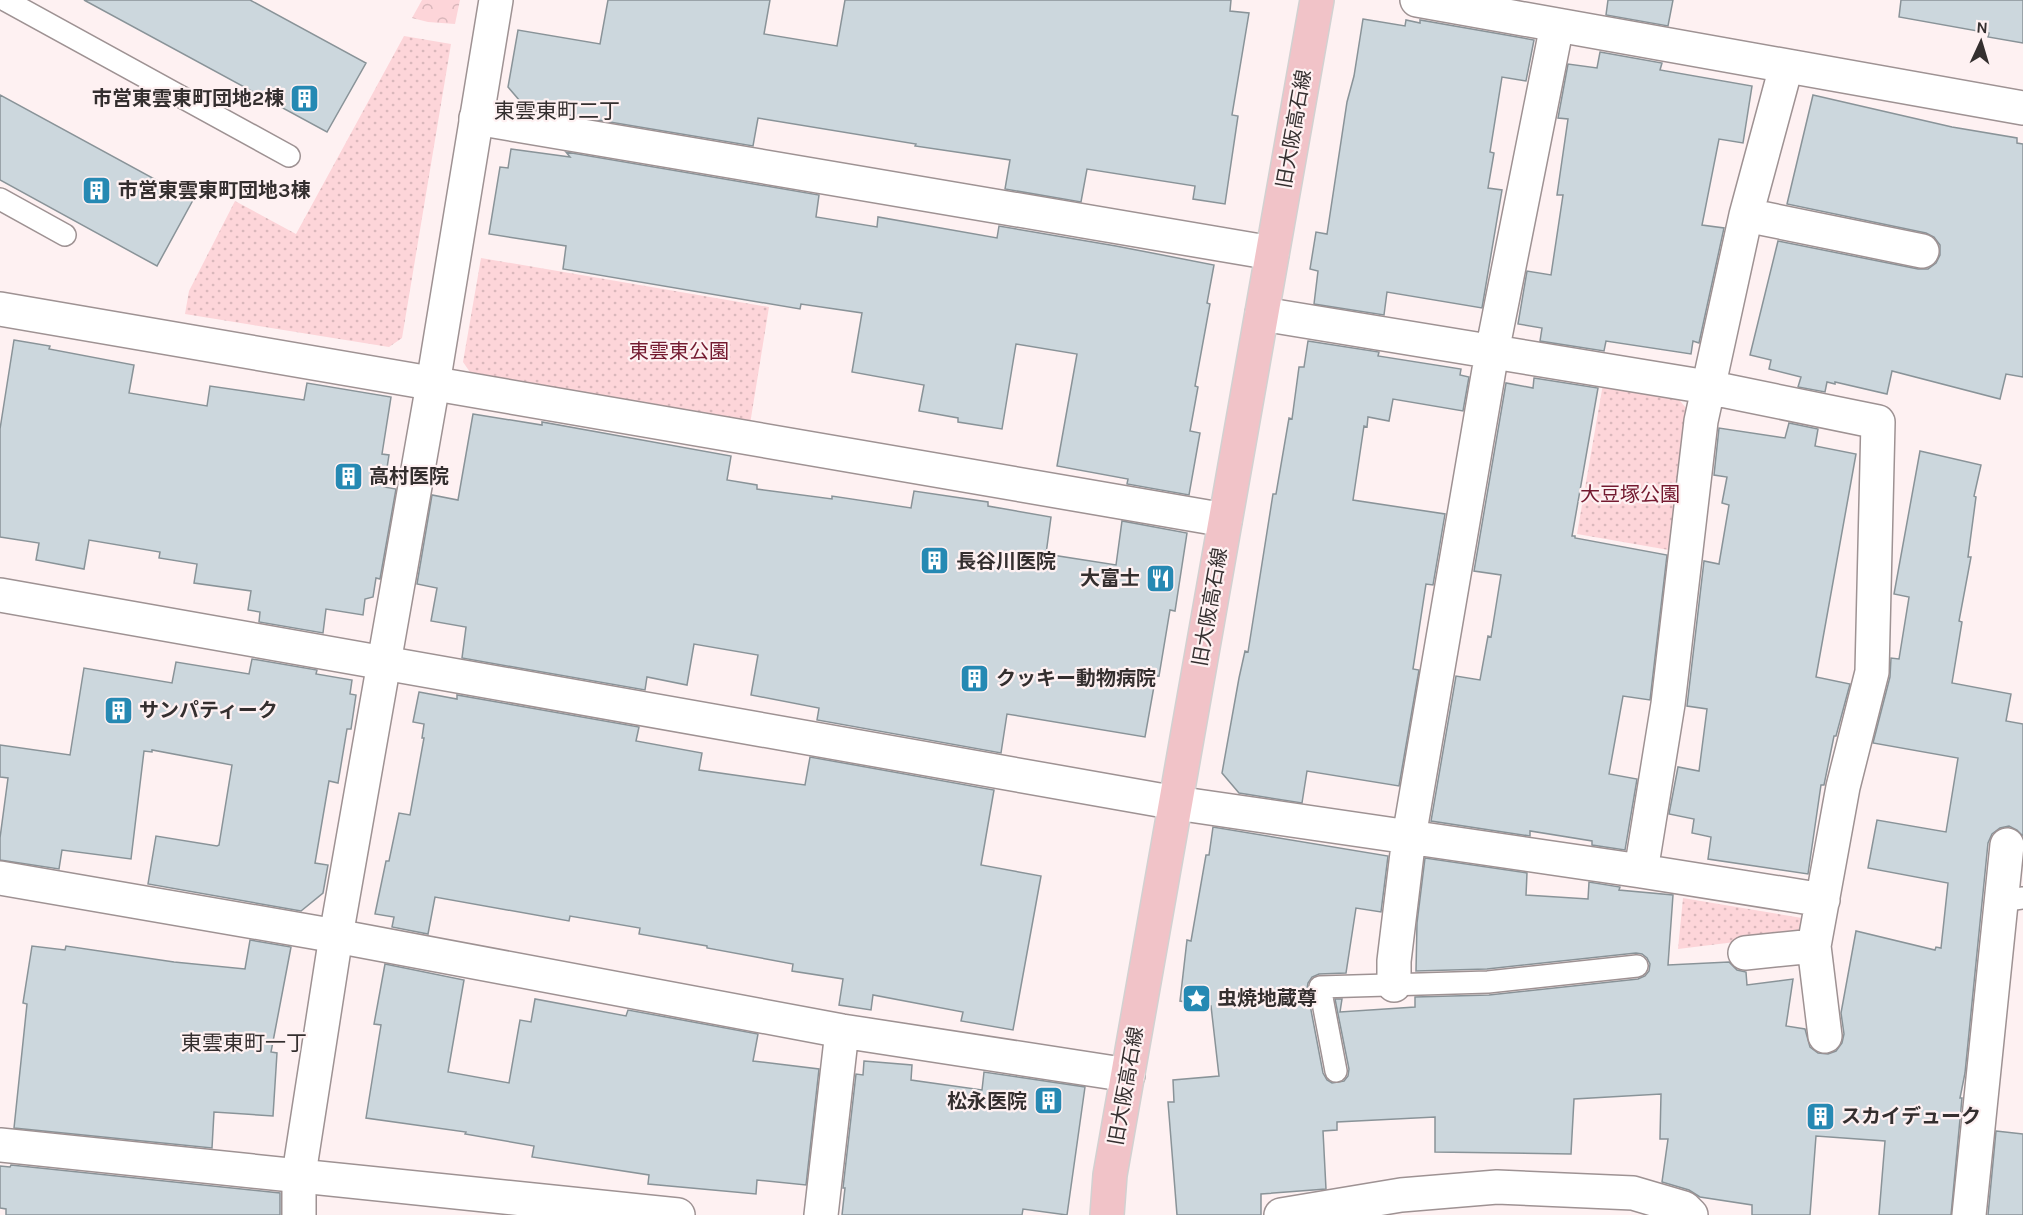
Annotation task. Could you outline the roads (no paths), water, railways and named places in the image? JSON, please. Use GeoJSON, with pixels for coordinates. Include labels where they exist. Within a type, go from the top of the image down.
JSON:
{"type":"FeatureCollection","features":[{"type":"Feature","properties":{"kind":"main road","name":"旧大阪高石線"},"geometry":{"type":"LineString","coordinates":[[1107,1215],[1110,1175],[1317,0]]}},
{"type":"Feature","properties":{"kind":"street"},"geometry":{"type":"LineString","coordinates":[[299,1215],[299,1174],[336,936],[433,384],[496,0]]}},
{"type":"Feature","properties":{"kind":"street"},"geometry":{"type":"LineString","coordinates":[[1417,0],[1471,5],[1557,25],[2023,108]]}},
{"type":"Feature","properties":{"kind":"street"},"geometry":{"type":"LineString","coordinates":[[1394,985],[1394,961],[1409,837],[1492,352],[1557,25]]}},
{"type":"Feature","properties":{"kind":"street"},"geometry":{"type":"LineString","coordinates":[[1641,871],[1668,704],[1701,420],[1746,215],[1786,67]]}},
{"type":"Feature","properties":{"kind":"street"},"geometry":{"type":"LineString","coordinates":[[476,118],[1272,253]]}},
{"type":"Feature","properties":{"kind":"street"},"geometry":{"type":"LineString","coordinates":[[1746,215],[1922,251]]}},
{"type":"Feature","properties":{"kind":"street"},"geometry":{"type":"LineString","coordinates":[[0,309],[1225,520]]}},
{"type":"Feature","properties":{"kind":"street"},"geometry":{"type":"LineString","coordinates":[[1262,314],[1707,387],[1878,422],[1872,672],[1843,788],[1814,946],[1825,1036]]}},
{"type":"Feature","properties":{"kind":"street"},"geometry":{"type":"LineString","coordinates":[[0,595],[1176,803],[1823,900]]}},
{"type":"Feature","properties":{"kind":"street"},"geometry":{"type":"LineString","coordinates":[[1969,1215],[2012,900],[2007,845]]}},
{"type":"Feature","properties":{"kind":"street"},"geometry":{"type":"LineString","coordinates":[[0,878],[336,936],[842,1031],[1128,1075]]}},
{"type":"Feature","properties":{"kind":"street"},"geometry":{"type":"LineString","coordinates":[[1745,954],[1814,946]]}},
{"type":"Feature","properties":{"kind":"street"},"geometry":{"type":"LineString","coordinates":[[821,1215],[842,1031]]}},
{"type":"Feature","properties":{"kind":"street"},"geometry":{"type":"LineString","coordinates":[[0,1145],[299,1174],[678,1215]]}},
{"type":"Feature","properties":{"kind":"street"},"geometry":{"type":"LineString","coordinates":[[1281,1215],[1401,1195],[1497,1187],[1633,1193],[1683,1208],[1691,1215]]}},
{"type":"Feature","properties":{"kind":"lane"},"geometry":{"type":"LineString","coordinates":[[5,0],[289,156]]}},
{"type":"Feature","properties":{"kind":"lane"},"geometry":{"type":"LineString","coordinates":[[0,199],[65,235]]}},
{"type":"Feature","properties":{"kind":"lane"},"geometry":{"type":"LineString","coordinates":[[1336,1071],[1320,987],[1488,982],[1637,966]]}},
{"type":"Feature","properties":{"kind":"place","name":"市営東雲東町団地2棟"},"geometry":{"type":"Point","coordinates":[305,98]}},
{"type":"Feature","properties":{"kind":"place","name":"市営東雲東町団地3棟"},"geometry":{"type":"Point","coordinates":[97,190]}},
{"type":"Feature","properties":{"kind":"place","name":"高村医院"},"geometry":{"type":"Point","coordinates":[348,476]}},
{"type":"Feature","properties":{"kind":"place","name":"長谷川医院"},"geometry":{"type":"Point","coordinates":[935,561]}},
{"type":"Feature","properties":{"kind":"place","name":"大富士"},"geometry":{"type":"Point","coordinates":[1161,578]}},
{"type":"Feature","properties":{"kind":"place","name":"クッキー動物病院"},"geometry":{"type":"Point","coordinates":[975,678]}},
{"type":"Feature","properties":{"kind":"place","name":"サンパティーク"},"geometry":{"type":"Point","coordinates":[118,710]}},
{"type":"Feature","properties":{"kind":"place","name":"虫焼地蔵尊"},"geometry":{"type":"Point","coordinates":[1196,998]}},
{"type":"Feature","properties":{"kind":"place","name":"松永医院"},"geometry":{"type":"Point","coordinates":[1048,1101]}},
{"type":"Feature","properties":{"kind":"place","name":"スカイデューク"},"geometry":{"type":"Point","coordinates":[1820,1116]}},
{"type":"Feature","properties":{"kind":"district","name":"東雲東町二丁"},"geometry":{"type":"Point","coordinates":[557,111]}},
{"type":"Feature","properties":{"kind":"district","name":"東雲東町一丁"},"geometry":{"type":"Point","coordinates":[244,1043]}},
{"type":"Feature","properties":{"kind":"park label","name":"東雲東公園"},"geometry":{"type":"Point","coordinates":[679,351]}},
{"type":"Feature","properties":{"kind":"park label","name":"大豆塚公園"},"geometry":{"type":"Point","coordinates":[1630,494]}}]}
